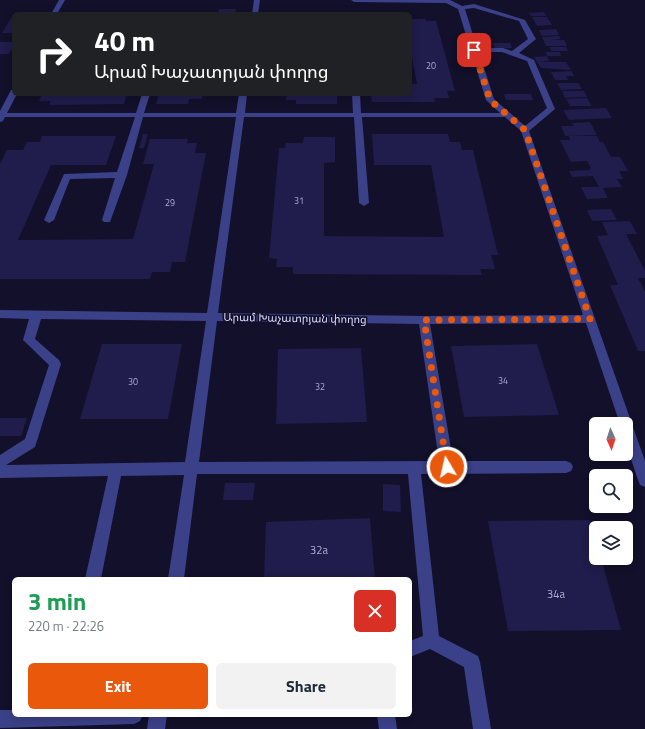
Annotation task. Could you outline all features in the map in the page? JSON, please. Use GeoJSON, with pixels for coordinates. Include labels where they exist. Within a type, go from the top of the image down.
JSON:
{"type":"FeatureCollection","features":[{"type":"Feature","properties":{"kind":"street"},"geometry":{"type":"LineString","coordinates":[[55,12],[62,0]]}},
{"type":"Feature","properties":{"kind":"street"},"geometry":{"type":"LineString","coordinates":[[255,12],[257,0]]}},
{"type":"Feature","properties":{"kind":"street"},"geometry":{"type":"LineString","coordinates":[[354,0],[447,1],[461,8],[474,6],[522,20],[532,39],[513,54]]}},
{"type":"Feature","properties":{"kind":"street"},"geometry":{"type":"LineString","coordinates":[[461,8],[490,100],[525,130],[624,417]]}},
{"type":"Feature","properties":{"kind":"street"},"geometry":{"type":"LineString","coordinates":[[474,50],[503,50],[530,60],[551,109],[525,130]]}},
{"type":"Feature","properties":{"kind":"street"},"geometry":{"type":"LineString","coordinates":[[12,96],[1,116],[507,115]]}},
{"type":"Feature","properties":{"kind":"street"},"geometry":{"type":"LineString","coordinates":[[107,220],[145,96]]}},
{"type":"Feature","properties":{"kind":"street"},"geometry":{"type":"LineString","coordinates":[[176,577],[243,96]]}},
{"type":"Feature","properties":{"kind":"street"},"geometry":{"type":"LineString","coordinates":[[356,96],[364,202]]}},
{"type":"Feature","properties":{"kind":"street"},"geometry":{"type":"LineString","coordinates":[[50,220],[67,176],[122,175]]}},
{"type":"Feature","properties":{"kind":"street","name":"Արամ Խաչատրյան փողոց"},"geometry":{"type":"LineString","coordinates":[[0,314],[424,320],[590,319]]}},
{"type":"Feature","properties":{"kind":"street"},"geometry":{"type":"LineString","coordinates":[[0,462],[30,443],[55,364],[29,340],[36,315]]}},
{"type":"Feature","properties":{"kind":"street"},"geometry":{"type":"LineString","coordinates":[[424,320],[447,467]]}},
{"type":"Feature","properties":{"kind":"street"},"geometry":{"type":"LineString","coordinates":[[633,445],[645,480]]}},
{"type":"Feature","properties":{"kind":"street"},"geometry":{"type":"LineString","coordinates":[[414,467],[430,641]]}},
{"type":"Feature","properties":{"kind":"street"},"geometry":{"type":"LineString","coordinates":[[0,472],[192,468],[566,467]]}},
{"type":"Feature","properties":{"kind":"street"},"geometry":{"type":"LineString","coordinates":[[93,577],[116,469]]}},
{"type":"Feature","properties":{"kind":"street"},"geometry":{"type":"LineString","coordinates":[[412,648],[430,641],[472,662],[482,729]]}},
{"type":"Feature","properties":{"kind":"street"},"geometry":{"type":"LineString","coordinates":[[0,719],[43,717]]}},
{"type":"Feature","properties":{"kind":"street"},"geometry":{"type":"LineString","coordinates":[[156,729],[158,717]]}},
{"type":"Feature","properties":{"kind":"street"},"geometry":{"type":"LineString","coordinates":[[386,717],[388,729]]}},
{"type":"Feature","properties":{"kind":"building"},"geometry":{"type":"Polygon","coordinates":[[[219,9],[236,9],[235,12],[218,12],[219,9]]]}},
{"type":"Feature","properties":{"kind":"building"},"geometry":{"type":"Polygon","coordinates":[[[544,12],[546,16],[531,16],[529,13],[544,12]]]}},
{"type":"Feature","properties":{"kind":"building"},"geometry":{"type":"Polygon","coordinates":[[[532,17],[547,17],[552,25],[537,26],[532,17]]]}},
{"type":"Feature","properties":{"kind":"building"},"geometry":{"type":"Polygon","coordinates":[[[11,18],[12,18],[12,33],[2,33],[11,18]]]}},
{"type":"Feature","properties":{"kind":"building"},"geometry":{"type":"Polygon","coordinates":[[[412,19],[436,21],[455,91],[447,91],[449,98],[434,98],[435,102],[372,102],[371,96],[412,96],[412,84],[417,84],[412,58],[412,19]]]}},
{"type":"Feature","properties":{"kind":"building"},"geometry":{"type":"Polygon","coordinates":[[[556,29],[559,35],[542,36],[539,30],[556,29]]]}},
{"type":"Feature","properties":{"kind":"building"},"geometry":{"type":"Polygon","coordinates":[[[559,36],[561,39],[551,40],[564,40],[567,46],[546,46],[542,37],[559,36]]]}},
{"type":"Feature","properties":{"kind":"building"},"geometry":{"type":"Polygon","coordinates":[[[0,42],[12,42],[12,49],[9,54],[0,54],[0,42]]]}},
{"type":"Feature","properties":{"kind":"building"},"geometry":{"type":"Polygon","coordinates":[[[493,43],[510,43],[512,48],[494,48],[493,43]]]}},
{"type":"Feature","properties":{"kind":"building"},"geometry":{"type":"Polygon","coordinates":[[[550,47],[566,47],[568,51],[551,51],[550,47]]]}},
{"type":"Feature","properties":{"kind":"building"},"geometry":{"type":"Polygon","coordinates":[[[545,52],[560,52],[561,56],[547,56],[545,52]]]}},
{"type":"Feature","properties":{"kind":"building"},"geometry":{"type":"Polygon","coordinates":[[[547,56],[549,61],[539,62],[566,62],[571,70],[541,68],[534,57],[547,56]]]}},
{"type":"Feature","properties":{"kind":"building"},"geometry":{"type":"Polygon","coordinates":[[[572,71],[574,76],[566,76],[568,80],[555,80],[551,72],[572,71]]]}},
{"type":"Feature","properties":{"kind":"building"},"geometry":{"type":"Polygon","coordinates":[[[557,83],[578,83],[582,89],[561,90],[557,83]]]}},
{"type":"Feature","properties":{"kind":"building"},"geometry":{"type":"Polygon","coordinates":[[[562,91],[584,91],[587,97],[565,98],[562,91]]]}},
{"type":"Feature","properties":{"kind":"building"},"geometry":{"type":"Polygon","coordinates":[[[504,94],[531,94],[533,100],[506,100],[504,94]]]}},
{"type":"Feature","properties":{"kind":"building"},"geometry":{"type":"Polygon","coordinates":[[[41,96],[126,96],[124,104],[49,105],[51,101],[39,101],[41,96]]]}},
{"type":"Feature","properties":{"kind":"building"},"geometry":{"type":"Polygon","coordinates":[[[158,96],[203,96],[202,99],[189,99],[188,104],[156,104],[158,96]]]}},
{"type":"Feature","properties":{"kind":"building"},"geometry":{"type":"Polygon","coordinates":[[[287,96],[337,96],[337,104],[296,104],[296,100],[286,100],[287,96]]]}},
{"type":"Feature","properties":{"kind":"building"},"geometry":{"type":"Polygon","coordinates":[[[587,98],[592,106],[570,106],[566,99],[587,98]]]}},
{"type":"Feature","properties":{"kind":"building"},"geometry":{"type":"Polygon","coordinates":[[[606,108],[612,118],[569,120],[563,110],[606,108]]]}},
{"type":"Feature","properties":{"kind":"building"},"geometry":{"type":"Polygon","coordinates":[[[590,122],[597,135],[565,136],[561,126],[574,126],[572,123],[590,122]]]}},
{"type":"Feature","properties":{"kind":"building"},"geometry":{"type":"Polygon","coordinates":[[[143,134],[148,134],[144,148],[139,148],[143,134]]]}},
{"type":"Feature","properties":{"kind":"building"},"geometry":{"type":"Polygon","coordinates":[[[372,134],[448,134],[450,142],[460,142],[462,150],[473,150],[498,255],[491,255],[495,269],[480,269],[482,275],[293,274],[293,267],[276,267],[277,259],[269,258],[279,148],[285,148],[286,143],[303,143],[304,137],[335,137],[335,162],[324,163],[324,236],[444,237],[431,165],[374,165],[372,134]]]}},
{"type":"Feature","properties":{"kind":"building"},"geometry":{"type":"Polygon","coordinates":[[[42,136],[116,136],[106,165],[51,165],[18,240],[133,239],[154,164],[143,164],[150,139],[188,139],[187,143],[197,143],[195,153],[206,153],[185,262],[172,262],[170,272],[152,272],[150,279],[0,279],[0,164],[7,150],[23,150],[27,142],[40,142],[42,136]]]}},
{"type":"Feature","properties":{"kind":"building"},"geometry":{"type":"Polygon","coordinates":[[[569,136],[597,136],[600,142],[603,142],[611,157],[620,157],[628,171],[619,171],[623,179],[617,179],[622,187],[603,188],[608,198],[587,199],[581,187],[599,187],[593,176],[572,177],[569,171],[589,170],[591,168],[587,161],[571,162],[560,140],[570,140],[569,136]]]}},
{"type":"Feature","properties":{"kind":"building"},"geometry":{"type":"Polygon","coordinates":[[[611,209],[617,220],[592,221],[587,210],[611,209]]]}},
{"type":"Feature","properties":{"kind":"building"},"geometry":{"type":"Polygon","coordinates":[[[630,221],[637,234],[626,234],[645,271],[645,278],[638,278],[645,292],[645,351],[638,351],[610,285],[618,285],[597,236],[608,235],[602,222],[630,221]]]}},
{"type":"Feature","properties":{"kind":"building"},"geometry":{"type":"Polygon","coordinates":[[[102,344],[182,344],[168,419],[80,419],[102,344]]]}},
{"type":"Feature","properties":{"kind":"building"},"geometry":{"type":"Polygon","coordinates":[[[537,344],[559,415],[464,417],[451,346],[537,344]]]}},
{"type":"Feature","properties":{"kind":"building"},"geometry":{"type":"Polygon","coordinates":[[[361,348],[367,422],[276,424],[278,349],[361,348]]]}},
{"type":"Feature","properties":{"kind":"building"},"geometry":{"type":"Polygon","coordinates":[[[0,418],[27,418],[21,436],[0,436],[0,418]]]}},
{"type":"Feature","properties":{"kind":"building"},"geometry":{"type":"Polygon","coordinates":[[[225,483],[255,483],[253,500],[223,500],[225,483]]]}},
{"type":"Feature","properties":{"kind":"building"},"geometry":{"type":"Polygon","coordinates":[[[383,484],[400,485],[401,512],[383,511],[383,484]]]}},
{"type":"Feature","properties":{"kind":"building"},"geometry":{"type":"Polygon","coordinates":[[[370,518],[375,577],[264,577],[266,522],[370,518]]]}},
{"type":"Feature","properties":{"kind":"building"},"geometry":{"type":"Polygon","coordinates":[[[590,520],[589,565],[603,565],[621,630],[508,631],[488,521],[590,520]]]}},
{"type":"Feature","properties":{"kind":"route"},"geometry":{"type":"LineString","coordinates":[[447,467],[424,320],[590,319],[525,130],[490,100],[474,50]]}}]}
